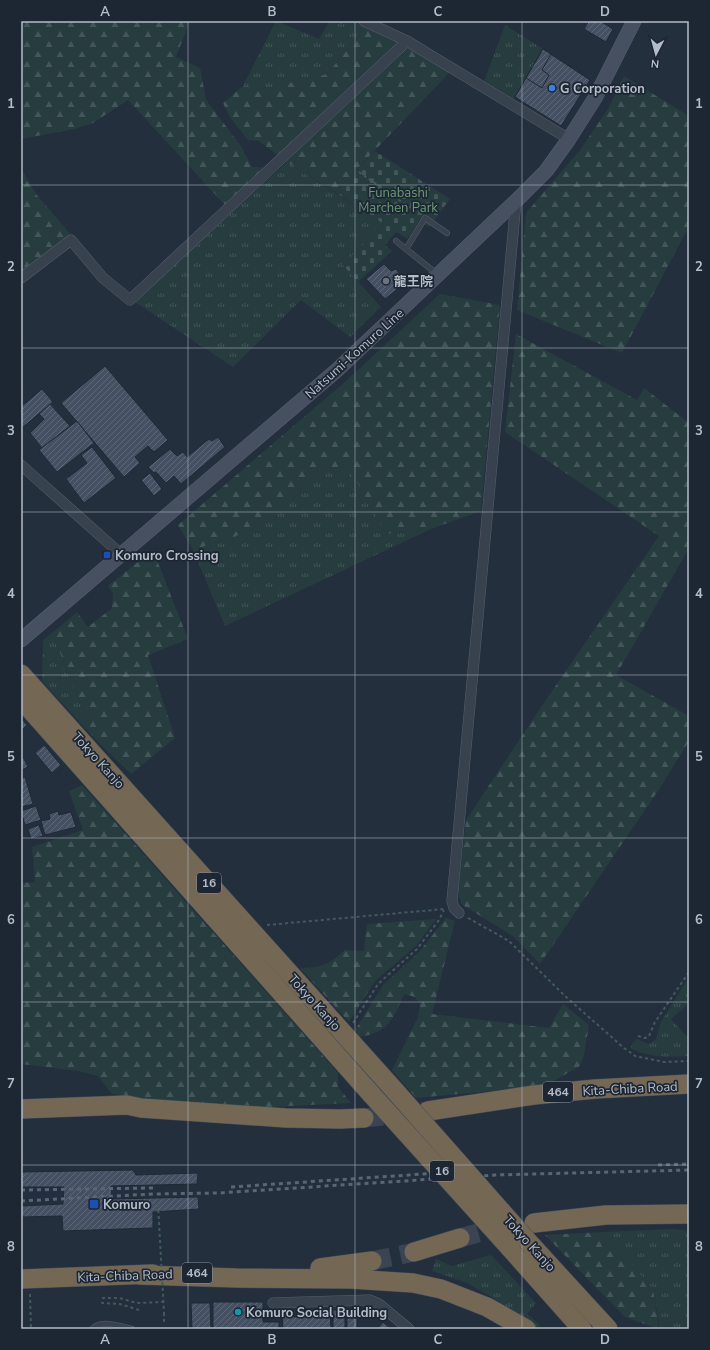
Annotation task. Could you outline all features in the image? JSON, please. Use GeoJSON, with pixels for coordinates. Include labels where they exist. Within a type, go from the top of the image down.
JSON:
{"type":"FeatureCollection","features":[{"type":"Feature","properties":{"kind":"highway","name":"Tokyo Kanjo"},"geometry":{"type":"LineString","coordinates":[[21,674],[532,1246],[608,1329]]}},
{"type":"Feature","properties":{"kind":"highway","name":"Tokyo Kanjo"},"geometry":{"type":"LineString","coordinates":[[21,699],[330,1046],[369,1095],[504,1249],[582,1329]]}},
{"type":"Feature","properties":{"kind":"highway","name":"Kita-Chiba Road"},"geometry":{"type":"LineString","coordinates":[[428,1111],[534,1095],[595,1089],[689,1084]]}},
{"type":"Feature","properties":{"kind":"highway"},"geometry":{"type":"LineString","coordinates":[[21,1108],[127,1105],[141,1108],[286,1118],[364,1118]]}},
{"type":"Feature","properties":{"kind":"highway"},"geometry":{"type":"LineString","coordinates":[[689,1214],[606,1215],[566,1218],[534,1223],[689,1227]]}},
{"type":"Feature","properties":{"kind":"highway"},"geometry":{"type":"LineString","coordinates":[[414,1252],[460,1238]]}},
{"type":"Feature","properties":{"kind":"highway"},"geometry":{"type":"LineString","coordinates":[[504,1249],[569,1329]]}},
{"type":"Feature","properties":{"kind":"highway","name":"Kita-Chiba Road"},"geometry":{"type":"LineString","coordinates":[[26,1286],[140,1275],[304,1269],[372,1261]]}},
{"type":"Feature","properties":{"kind":"highway"},"geometry":{"type":"LineString","coordinates":[[547,1262],[573,1277],[619,1329]]}},
{"type":"Feature","properties":{"kind":"highway"},"geometry":{"type":"LineString","coordinates":[[140,1275],[351,1279],[413,1284],[441,1289],[487,1306],[526,1329]]}},
{"type":"Feature","properties":{"kind":"main road","name":"Natsumi-Komuro Line"},"geometry":{"type":"LineString","coordinates":[[21,640],[337,370],[516,201],[546,170],[569,139],[595,98],[634,21]]}},
{"type":"Feature","properties":{"kind":"street"},"geometry":{"type":"LineString","coordinates":[[364,21],[407,41],[569,139]]}},
{"type":"Feature","properties":{"kind":"street"},"geometry":{"type":"LineString","coordinates":[[21,278],[71,240],[103,278],[130,300],[407,41]]}},
{"type":"Feature","properties":{"kind":"street"},"geometry":{"type":"LineString","coordinates":[[452,910],[516,201]]}},
{"type":"Feature","properties":{"kind":"street"},"geometry":{"type":"LineString","coordinates":[[21,465],[122,555]]}},
{"type":"Feature","properties":{"kind":"street"},"geometry":{"type":"LineString","coordinates":[[273,1303],[370,1300],[379,1304],[409,1329]]}},
{"type":"Feature","properties":{"kind":"lane"},"geometry":{"type":"LineString","coordinates":[[406,249],[425,218],[447,233]]}},
{"type":"Feature","properties":{"kind":"lane"},"geometry":{"type":"LineString","coordinates":[[396,241],[438,275]]}},
{"type":"Feature","properties":{"kind":"lane"},"geometry":{"type":"LineString","coordinates":[[92,1329],[96,1325],[104,1324],[132,1329]]}},
{"type":"Feature","properties":{"kind":"path"},"geometry":{"type":"LineString","coordinates":[[360,172],[425,218]]}},
{"type":"Feature","properties":{"kind":"path"},"geometry":{"type":"LineString","coordinates":[[353,1023],[378,984],[417,949],[439,920],[452,910]]}},
{"type":"Feature","properties":{"kind":"path"},"geometry":{"type":"LineString","coordinates":[[247,926],[452,910],[509,941],[565,996],[635,1056],[664,1062],[689,1061]]}},
{"type":"Feature","properties":{"kind":"path"},"geometry":{"type":"LineString","coordinates":[[638,1036],[645,1038],[649,1036],[655,1022],[689,972]]}},
{"type":"Feature","properties":{"kind":"path"},"geometry":{"type":"LineString","coordinates":[[158,1204],[164,1325]]}},
{"type":"Feature","properties":{"kind":"path"},"geometry":{"type":"LineString","coordinates":[[26,1286],[31,1329]]}},
{"type":"Feature","properties":{"kind":"path"},"geometry":{"type":"LineString","coordinates":[[139,1310],[120,1304],[102,1303],[103,1298],[119,1298],[137,1303],[163,1302]]}},
{"type":"Feature","properties":{"kind":"green space"},"geometry":{"type":"Polygon","coordinates":[[[21,21],[190,21],[176,57],[200,68],[206,100],[241,146],[252,167],[271,168],[226,206],[128,100],[93,123],[74,129],[21,139],[21,21]]]}},
{"type":"Feature","properties":{"kind":"green space"},"geometry":{"type":"Polygon","coordinates":[[[276,21],[319,39],[329,21],[356,21],[367,26],[327,74],[269,88],[243,86],[276,21]]]}},
{"type":"Feature","properties":{"kind":"green space"},"geometry":{"type":"Polygon","coordinates":[[[505,25],[543,49],[513,100],[484,82],[505,25]]]}},
{"type":"Feature","properties":{"kind":"green space"},"geometry":{"type":"Polygon","coordinates":[[[367,26],[450,72],[335,192],[287,162],[259,141],[248,140],[229,116],[223,103],[243,86],[269,88],[327,74],[367,26]]]}},
{"type":"Feature","properties":{"kind":"green space"},"geometry":{"type":"Polygon","coordinates":[[[624,76],[689,116],[689,228],[622,353],[517,310],[526,213],[580,150],[608,109],[624,76]]]}},
{"type":"Feature","properties":{"kind":"green space","name":"Funabashi Marchen Park"},"geometry":{"type":"Polygon","coordinates":[[[375,151],[450,199],[429,227],[419,221],[408,239],[396,232],[385,245],[392,251],[358,282],[343,265],[384,224],[335,192],[375,151]]]}},
{"type":"Feature","properties":{"kind":"green space"},"geometry":{"type":"Polygon","coordinates":[[[287,162],[384,224],[343,265],[381,307],[350,337],[301,300],[233,367],[135,302],[287,162]]]}},
{"type":"Feature","properties":{"kind":"green space"},"geometry":{"type":"Polygon","coordinates":[[[21,168],[36,194],[72,236],[21,274],[21,168]]]}},
{"type":"Feature","properties":{"kind":"green space"},"geometry":{"type":"Polygon","coordinates":[[[440,294],[500,305],[481,511],[431,529],[386,534],[357,482],[346,467],[319,469],[288,505],[248,532],[193,550],[178,525],[346,381],[440,294]]]}},
{"type":"Feature","properties":{"kind":"green space"},"geometry":{"type":"Polygon","coordinates":[[[516,334],[637,400],[644,388],[689,423],[689,548],[616,675],[689,716],[689,741],[660,788],[540,964],[513,936],[461,904],[458,891],[466,820],[541,707],[659,536],[505,432],[516,334]]]}},
{"type":"Feature","properties":{"kind":"green space"},"geometry":{"type":"Polygon","coordinates":[[[346,467],[357,482],[386,534],[431,529],[225,626],[193,550],[248,532],[288,505],[319,469],[346,467]]]}},
{"type":"Feature","properties":{"kind":"green space"},"geometry":{"type":"Polygon","coordinates":[[[153,550],[188,639],[148,655],[175,738],[131,774],[95,739],[52,633],[77,612],[88,627],[112,608],[113,593],[108,586],[153,550]]]}},
{"type":"Feature","properties":{"kind":"green space"},"geometry":{"type":"Polygon","coordinates":[[[52,633],[95,739],[42,681],[43,640],[52,633]]]}},
{"type":"Feature","properties":{"kind":"green space"},"geometry":{"type":"Polygon","coordinates":[[[82,785],[338,1073],[338,1087],[351,1103],[229,1109],[191,1106],[112,1094],[98,1076],[79,1071],[21,1064],[21,883],[35,882],[32,847],[83,830],[69,791],[82,785]]]}},
{"type":"Feature","properties":{"kind":"green space"},"geometry":{"type":"Polygon","coordinates":[[[446,918],[455,921],[432,1014],[549,1028],[563,1004],[589,1025],[584,1055],[580,1066],[545,1086],[416,1098],[392,1070],[418,1017],[420,1004],[415,997],[404,994],[393,1018],[384,1028],[369,1035],[359,1037],[355,1030],[383,985],[419,952],[446,918]]]}},
{"type":"Feature","properties":{"kind":"green space"},"geometry":{"type":"Polygon","coordinates":[[[436,919],[416,946],[375,981],[349,1022],[300,968],[320,966],[330,962],[345,950],[364,951],[367,924],[436,919]]]}},
{"type":"Feature","properties":{"kind":"green space"},"geometry":{"type":"Polygon","coordinates":[[[689,977],[689,1003],[671,1019],[689,1039],[689,1056],[666,1057],[651,1055],[644,1054],[630,1048],[636,1039],[649,1044],[656,1039],[661,1022],[689,977]]]}},
{"type":"Feature","properties":{"kind":"green space"},"geometry":{"type":"Polygon","coordinates":[[[675,1229],[689,1231],[689,1329],[660,1329],[653,1289],[603,1232],[675,1229]]]}},
{"type":"Feature","properties":{"kind":"green space"},"geometry":{"type":"Polygon","coordinates":[[[603,1232],[653,1289],[659,1329],[625,1317],[545,1235],[603,1232]]]}},
{"type":"Feature","properties":{"kind":"green space"},"geometry":{"type":"Polygon","coordinates":[[[491,1255],[536,1303],[527,1314],[540,1325],[538,1328],[490,1296],[465,1282],[432,1271],[436,1259],[452,1266],[491,1255]]]}},
{"type":"Feature","properties":{"kind":"building"},"geometry":{"type":"Polygon","coordinates":[[[589,21],[600,21],[613,29],[606,42],[584,29],[589,21]]]}},
{"type":"Feature","properties":{"kind":"building","name":"G Corporation"},"geometry":{"type":"Polygon","coordinates":[[[543,49],[590,80],[561,126],[515,97],[543,49]]]}},
{"type":"Feature","properties":{"kind":"building"},"geometry":{"type":"Polygon","coordinates":[[[543,49],[551,54],[542,70],[549,75],[542,88],[526,78],[543,49]]]}},
{"type":"Feature","properties":{"kind":"building","name":"龍王院"},"geometry":{"type":"Polygon","coordinates":[[[384,264],[391,271],[396,269],[406,282],[385,299],[366,279],[384,264]]]}},
{"type":"Feature","properties":{"kind":"building"},"geometry":{"type":"Polygon","coordinates":[[[105,366],[168,440],[154,452],[148,446],[135,457],[140,463],[124,477],[61,403],[105,366]]]}},
{"type":"Feature","properties":{"kind":"building"},"geometry":{"type":"Polygon","coordinates":[[[42,389],[53,402],[23,427],[21,425],[21,407],[42,389]]]}},
{"type":"Feature","properties":{"kind":"building"},"geometry":{"type":"Polygon","coordinates":[[[50,404],[70,426],[42,448],[30,433],[44,419],[39,414],[50,404]]]}},
{"type":"Feature","properties":{"kind":"building"},"geometry":{"type":"Polygon","coordinates":[[[77,421],[94,443],[57,472],[39,450],[77,421]]]}},
{"type":"Feature","properties":{"kind":"building"},"geometry":{"type":"Polygon","coordinates":[[[218,437],[225,447],[181,484],[174,476],[166,483],[156,472],[154,473],[148,467],[170,449],[177,456],[183,452],[187,457],[209,439],[212,441],[218,437]]]}},
{"type":"Feature","properties":{"kind":"building"},"geometry":{"type":"Polygon","coordinates":[[[92,447],[116,478],[84,503],[66,479],[87,463],[81,455],[92,447]]]}},
{"type":"Feature","properties":{"kind":"building"},"geometry":{"type":"Polygon","coordinates":[[[150,473],[162,489],[154,496],[141,480],[150,473]]]}},
{"type":"Feature","properties":{"kind":"building"},"geometry":{"type":"Polygon","coordinates":[[[21,718],[27,725],[21,731],[21,718]]]}},
{"type":"Feature","properties":{"kind":"building"},"geometry":{"type":"Polygon","coordinates":[[[44,745],[61,765],[52,773],[35,753],[44,745]]]}},
{"type":"Feature","properties":{"kind":"building"},"geometry":{"type":"Polygon","coordinates":[[[23,757],[28,767],[21,770],[21,758],[23,757]]]}},
{"type":"Feature","properties":{"kind":"building"},"geometry":{"type":"Polygon","coordinates":[[[25,777],[33,804],[21,807],[21,778],[25,777]]]}},
{"type":"Feature","properties":{"kind":"building"},"geometry":{"type":"Polygon","coordinates":[[[36,806],[41,820],[25,825],[21,811],[36,806]]]}},
{"type":"Feature","properties":{"kind":"building"},"geometry":{"type":"Polygon","coordinates":[[[58,811],[59,815],[71,812],[76,827],[45,835],[41,821],[50,819],[49,814],[58,811]]]}},
{"type":"Feature","properties":{"kind":"building"},"geometry":{"type":"Polygon","coordinates":[[[39,825],[43,836],[31,839],[28,829],[39,825]]]}},
{"type":"Feature","properties":{"kind":"building","name":"Komuro"},"geometry":{"type":"Polygon","coordinates":[[[133,1170],[136,1175],[198,1173],[197,1184],[111,1186],[112,1199],[198,1197],[199,1209],[153,1212],[153,1228],[63,1231],[62,1216],[21,1217],[21,1206],[63,1204],[64,1187],[21,1187],[21,1172],[133,1170]]]}},
{"type":"Feature","properties":{"kind":"building","name":"Komuro Social Building"},"geometry":{"type":"Polygon","coordinates":[[[213,1302],[263,1302],[263,1322],[279,1322],[279,1329],[213,1329],[213,1302]]]}},
{"type":"Feature","properties":{"kind":"building"},"geometry":{"type":"Polygon","coordinates":[[[191,1303],[210,1303],[211,1329],[192,1329],[191,1303]]]}},
{"type":"Feature","properties":{"kind":"building"},"geometry":{"type":"Polygon","coordinates":[[[330,1310],[331,1329],[283,1329],[282,1311],[293,1311],[294,1317],[304,1316],[304,1312],[330,1310]]]}},
{"type":"Feature","properties":{"kind":"building"},"geometry":{"type":"Polygon","coordinates":[[[333,1310],[345,1310],[345,1329],[333,1329],[333,1310]]]}},
{"type":"Feature","properties":{"kind":"building"},"geometry":{"type":"Polygon","coordinates":[[[357,1310],[357,1329],[347,1329],[347,1311],[357,1310]]]}},
{"type":"Feature","properties":{"kind":"building"},"geometry":{"type":"Polygon","coordinates":[[[383,1322],[391,1329],[377,1329],[383,1322]]]}},
{"type":"Feature","properties":{"kind":"tunnel"},"geometry":{"type":"LineString","coordinates":[[364,1118],[428,1111]]}},
{"type":"Feature","properties":{"kind":"tunnel"},"geometry":{"type":"LineString","coordinates":[[460,1238],[507,1225]]}},
{"type":"Feature","properties":{"kind":"tunnel"},"geometry":{"type":"LineString","coordinates":[[372,1261],[414,1252]]}},
{"type":"Feature","properties":{"kind":"railway"},"geometry":{"type":"LineString","coordinates":[[658,1165],[689,1164]]}},
{"type":"Feature","properties":{"kind":"railway"},"geometry":{"type":"LineString","coordinates":[[21,1201],[153,1194],[219,1193],[495,1175],[689,1170]]}},
{"type":"Feature","properties":{"kind":"railway"},"geometry":{"type":"LineString","coordinates":[[231,1187],[468,1171]]}},
{"type":"Feature","properties":{"kind":"railway"},"geometry":{"type":"LineString","coordinates":[[21,1190],[153,1188]]}},
{"type":"Feature","properties":{"kind":"place","name":"G Corporation"},"geometry":{"type":"Point","coordinates":[552,88]}},
{"type":"Feature","properties":{"kind":"place","name":"龍王院"},"geometry":{"type":"Point","coordinates":[386,281]}},
{"type":"Feature","properties":{"kind":"place","name":"Komuro Crossing"},"geometry":{"type":"Point","coordinates":[107,555]}},
{"type":"Feature","properties":{"kind":"place","name":"Komuro"},"geometry":{"type":"Point","coordinates":[94,1204]}},
{"type":"Feature","properties":{"kind":"place","name":"Komuro Social Building"},"geometry":{"type":"Point","coordinates":[238,1312]}}]}
